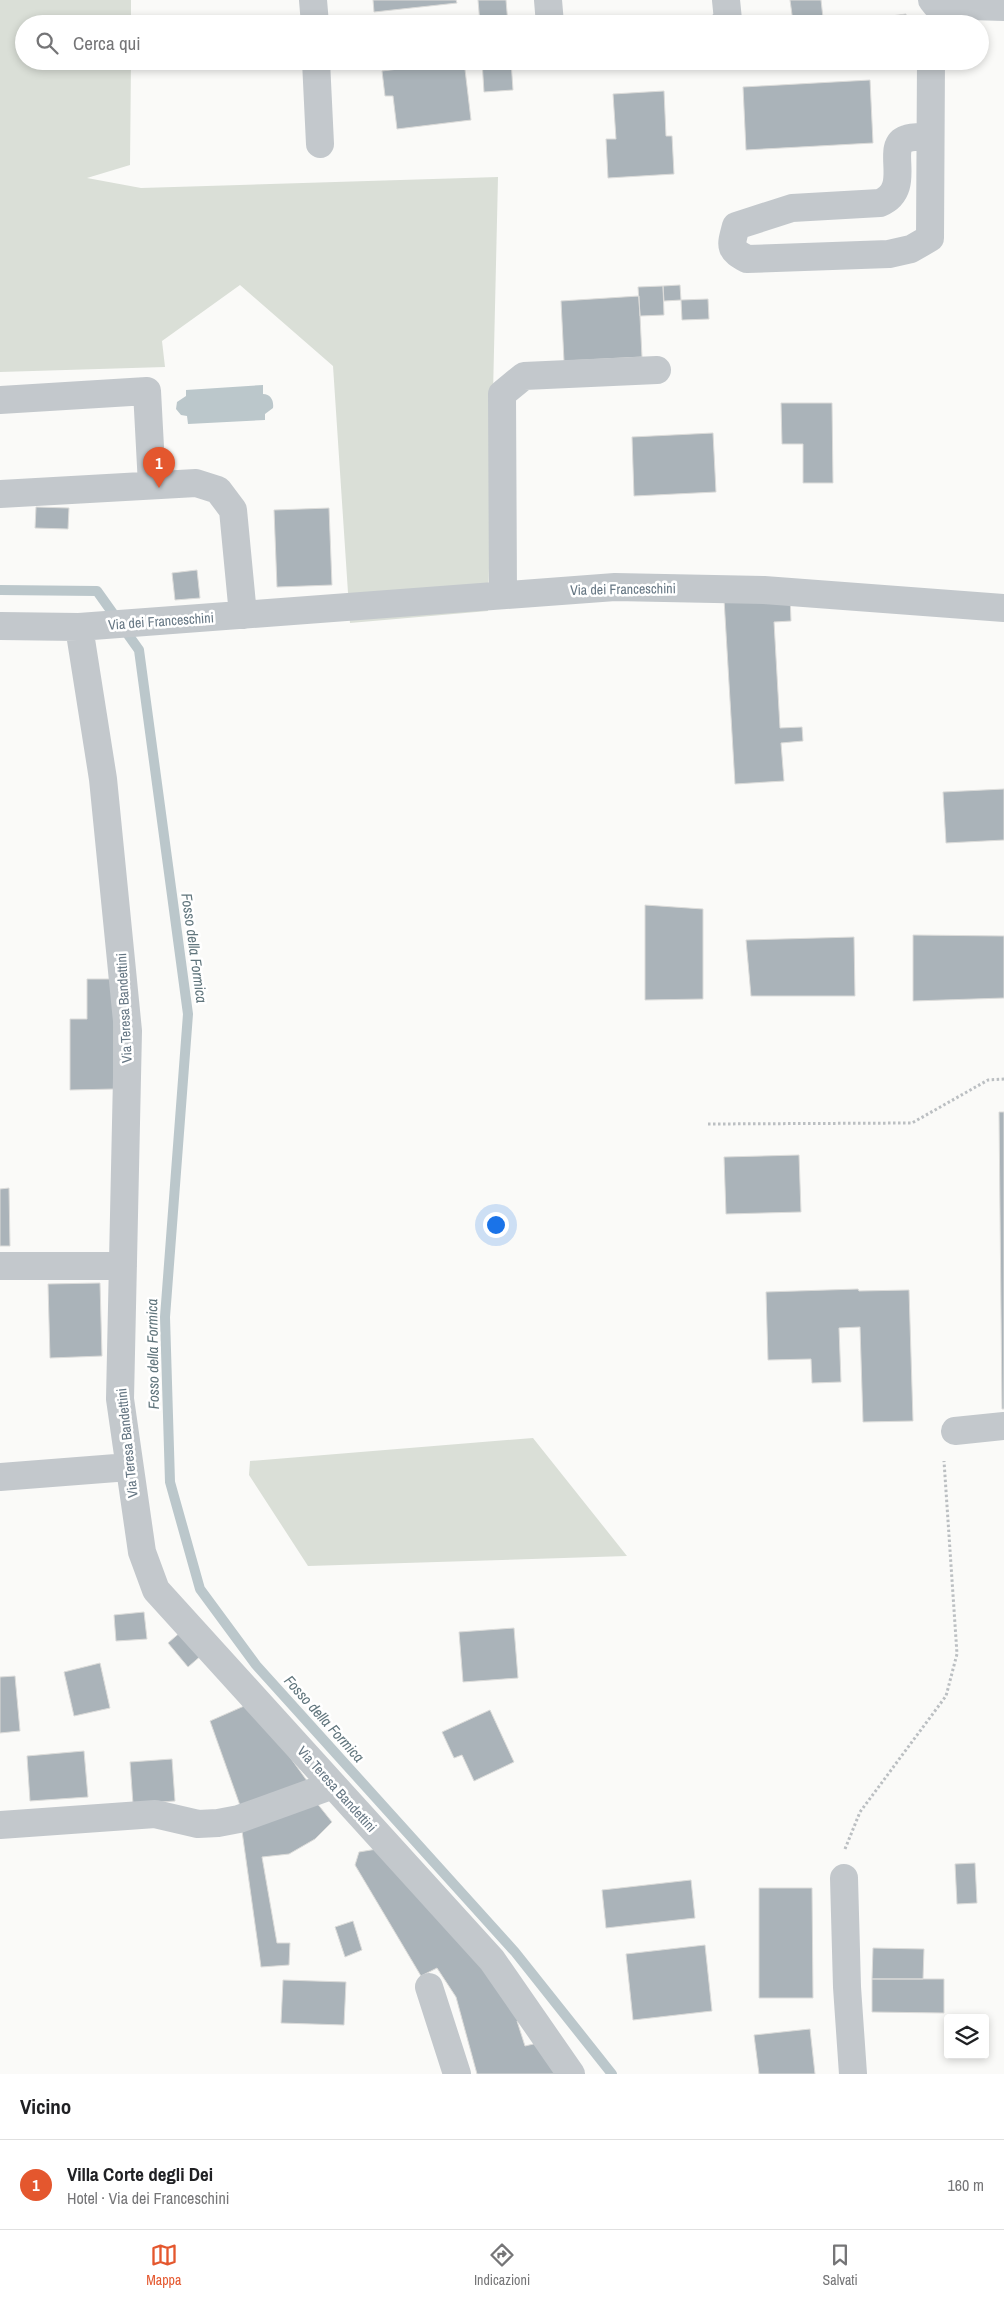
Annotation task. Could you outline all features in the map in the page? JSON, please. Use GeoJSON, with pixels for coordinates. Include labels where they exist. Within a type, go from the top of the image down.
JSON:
{"type":"FeatureCollection","features":[{"type":"Feature","properties":{"kind":"street"},"geometry":{"type":"LineString","coordinates":[[314,0],[315,15]]}},
{"type":"Feature","properties":{"kind":"street"},"geometry":{"type":"LineString","coordinates":[[548,0],[549,15]]}},
{"type":"Feature","properties":{"kind":"street"},"geometry":{"type":"LineString","coordinates":[[726,0],[728,15]]}},
{"type":"Feature","properties":{"kind":"street"},"geometry":{"type":"LineString","coordinates":[[941,10],[1004,7]]}},
{"type":"Feature","properties":{"kind":"street"},"geometry":{"type":"LineString","coordinates":[[316,70],[320,144]]}},
{"type":"Feature","properties":{"kind":"street"},"geometry":{"type":"LineString","coordinates":[[930,137],[906,138],[900,142],[897,150],[897,186],[890,198],[880,203],[792,208],[736,226],[731,245],[735,252],[748,259],[889,254],[911,250],[930,238],[931,70]]}},
{"type":"Feature","properties":{"kind":"street"},"geometry":{"type":"LineString","coordinates":[[503,595],[502,394],[524,376],[657,370]]}},
{"type":"Feature","properties":{"kind":"street"},"geometry":{"type":"LineString","coordinates":[[0,400],[147,391],[152,485]]}},
{"type":"Feature","properties":{"kind":"street"},"geometry":{"type":"LineString","coordinates":[[0,494],[196,483],[218,490],[233,510],[243,614]]}},
{"type":"Feature","properties":{"kind":"street","name":"Via dei Franceschini"},"geometry":{"type":"LineString","coordinates":[[0,626],[79,626],[132,623],[615,587],[764,590],[1004,608]]}},
{"type":"Feature","properties":{"kind":"street","name":"Via Teresa Bandettini"},"geometry":{"type":"LineString","coordinates":[[79,626],[103,779],[128,1031],[120,1399],[142,1552],[156,1590],[492,1960],[571,2074]]}},
{"type":"Feature","properties":{"kind":"street"},"geometry":{"type":"LineString","coordinates":[[0,1266],[123,1266]]}},
{"type":"Feature","properties":{"kind":"street"},"geometry":{"type":"LineString","coordinates":[[955,1431],[1004,1426]]}},
{"type":"Feature","properties":{"kind":"street"},"geometry":{"type":"LineString","coordinates":[[0,1477],[129,1466]]}},
{"type":"Feature","properties":{"kind":"street"},"geometry":{"type":"LineString","coordinates":[[0,1825],[155,1814],[198,1824],[218,1823],[239,1819],[333,1785]]}},
{"type":"Feature","properties":{"kind":"street"},"geometry":{"type":"LineString","coordinates":[[844,1878],[847,1987],[853,2074]]}},
{"type":"Feature","properties":{"kind":"street"},"geometry":{"type":"LineString","coordinates":[[428,1987],[457,2074]]}},
{"type":"Feature","properties":{"kind":"path"},"geometry":{"type":"LineString","coordinates":[[708,1124],[912,1123],[988,1080],[1004,1080]]}},
{"type":"Feature","properties":{"kind":"path"},"geometry":{"type":"LineString","coordinates":[[844,1878],[845,1848],[860,1812],[946,1696],[957,1654],[944,1450],[955,1431]]}},
{"type":"Feature","properties":{"kind":"shaded area"},"geometry":{"type":"Polygon","coordinates":[[[0,0],[131,0],[131,15],[15,15],[15,70],[131,70],[130,165],[87,178],[141,188],[498,177],[488,611],[350,623],[333,366],[240,285],[162,341],[165,367],[0,372],[0,0]]]}},
{"type":"Feature","properties":{"kind":"shaded area"},"geometry":{"type":"Polygon","coordinates":[[[263,385],[263,394],[270,397],[273,405],[273,408],[265,414],[265,420],[188,424],[187,416],[181,415],[176,409],[177,402],[186,396],[186,390],[263,385]]]}},
{"type":"Feature","properties":{"kind":"shaded area"},"geometry":{"type":"Polygon","coordinates":[[[533,1438],[627,1556],[308,1566],[249,1475],[250,1461],[533,1438]]]}},
{"type":"Feature","properties":{"kind":"building"},"geometry":{"type":"Polygon","coordinates":[[[373,0],[456,0],[457,3],[374,12],[373,0]]]}},
{"type":"Feature","properties":{"kind":"building"},"geometry":{"type":"Polygon","coordinates":[[[478,0],[506,0],[507,15],[479,15],[478,0]]]}},
{"type":"Feature","properties":{"kind":"building"},"geometry":{"type":"Polygon","coordinates":[[[790,0],[821,0],[823,15],[792,15],[790,0]]]}},
{"type":"Feature","properties":{"kind":"building"},"geometry":{"type":"Polygon","coordinates":[[[465,70],[471,120],[397,129],[393,96],[385,96],[382,71],[465,70]]]}},
{"type":"Feature","properties":{"kind":"building"},"geometry":{"type":"Polygon","coordinates":[[[483,70],[512,70],[513,90],[484,92],[483,70]]]}},
{"type":"Feature","properties":{"kind":"building"},"geometry":{"type":"Polygon","coordinates":[[[870,80],[873,143],[746,150],[743,87],[870,80]]]}},
{"type":"Feature","properties":{"kind":"building"},"geometry":{"type":"Polygon","coordinates":[[[664,91],[666,136],[672,136],[674,174],[608,178],[606,139],[616,139],[613,94],[664,91]]]}},
{"type":"Feature","properties":{"kind":"building"},"geometry":{"type":"Polygon","coordinates":[[[680,285],[681,300],[664,301],[663,286],[680,285]]]}},
{"type":"Feature","properties":{"kind":"building"},"geometry":{"type":"Polygon","coordinates":[[[663,286],[664,315],[640,316],[638,287],[663,286]]]}},
{"type":"Feature","properties":{"kind":"building"},"geometry":{"type":"Polygon","coordinates":[[[639,296],[642,357],[564,361],[561,301],[639,296]]]}},
{"type":"Feature","properties":{"kind":"building"},"geometry":{"type":"Polygon","coordinates":[[[708,299],[709,319],[682,320],[681,300],[708,299]]]}},
{"type":"Feature","properties":{"kind":"building"},"geometry":{"type":"Polygon","coordinates":[[[781,403],[832,403],[833,483],[803,483],[803,444],[782,444],[781,403]]]}},
{"type":"Feature","properties":{"kind":"building"},"geometry":{"type":"Polygon","coordinates":[[[713,433],[716,492],[634,496],[632,437],[713,433]]]}},
{"type":"Feature","properties":{"kind":"building"},"geometry":{"type":"Polygon","coordinates":[[[36,507],[69,508],[68,529],[35,528],[36,507]]]}},
{"type":"Feature","properties":{"kind":"building"},"geometry":{"type":"Polygon","coordinates":[[[329,508],[332,585],[277,587],[274,510],[329,508]]]}},
{"type":"Feature","properties":{"kind":"building"},"geometry":{"type":"Polygon","coordinates":[[[197,570],[200,598],[175,600],[172,573],[197,570]]]}},
{"type":"Feature","properties":{"kind":"building"},"geometry":{"type":"Polygon","coordinates":[[[790,595],[791,621],[774,622],[780,728],[802,727],[803,741],[781,743],[784,781],[735,784],[724,599],[790,595]]]}},
{"type":"Feature","properties":{"kind":"building"},"geometry":{"type":"Polygon","coordinates":[[[1004,789],[1004,840],[946,843],[943,792],[1004,789]]]}},
{"type":"Feature","properties":{"kind":"building"},"geometry":{"type":"Polygon","coordinates":[[[645,905],[703,909],[703,999],[645,1000],[645,905]]]}},
{"type":"Feature","properties":{"kind":"building"},"geometry":{"type":"Polygon","coordinates":[[[913,935],[1004,936],[1004,998],[913,1001],[913,935]]]}},
{"type":"Feature","properties":{"kind":"building"},"geometry":{"type":"Polygon","coordinates":[[[854,937],[855,996],[751,996],[746,940],[854,937]]]}},
{"type":"Feature","properties":{"kind":"building"},"geometry":{"type":"Polygon","coordinates":[[[87,979],[114,979],[114,1089],[70,1090],[70,1019],[87,1019],[87,979]]]}},
{"type":"Feature","properties":{"kind":"building"},"geometry":{"type":"Polygon","coordinates":[[[999,1112],[1004,1112],[1004,1409],[1002,1409],[999,1112]]]}},
{"type":"Feature","properties":{"kind":"building"},"geometry":{"type":"Polygon","coordinates":[[[799,1155],[801,1212],[726,1214],[724,1157],[799,1155]]]}},
{"type":"Feature","properties":{"kind":"building"},"geometry":{"type":"Polygon","coordinates":[[[9,1188],[10,1246],[0,1246],[0,1189],[9,1188]]]}},
{"type":"Feature","properties":{"kind":"building"},"geometry":{"type":"Polygon","coordinates":[[[100,1283],[102,1356],[50,1358],[48,1284],[100,1283]]]}},
{"type":"Feature","properties":{"kind":"building"},"geometry":{"type":"Polygon","coordinates":[[[858,1289],[859,1291],[909,1290],[913,1421],[863,1422],[860,1327],[839,1328],[841,1382],[812,1383],[811,1359],[768,1360],[766,1292],[858,1289]]]}},
{"type":"Feature","properties":{"kind":"building"},"geometry":{"type":"Polygon","coordinates":[[[144,1612],[147,1639],[116,1641],[114,1615],[144,1612]]]}},
{"type":"Feature","properties":{"kind":"building"},"geometry":{"type":"Polygon","coordinates":[[[514,1628],[518,1678],[463,1682],[459,1632],[514,1628]]]}},
{"type":"Feature","properties":{"kind":"building"},"geometry":{"type":"Polygon","coordinates":[[[183,1630],[203,1654],[188,1667],[168,1643],[183,1630]]]}},
{"type":"Feature","properties":{"kind":"building"},"geometry":{"type":"Polygon","coordinates":[[[100,1663],[110,1708],[74,1716],[64,1672],[100,1663]]]}},
{"type":"Feature","properties":{"kind":"building"},"geometry":{"type":"Polygon","coordinates":[[[15,1676],[20,1731],[0,1733],[0,1677],[15,1676]]]}},
{"type":"Feature","properties":{"kind":"building"},"geometry":{"type":"Polygon","coordinates":[[[251,1703],[310,1785],[242,1811],[210,1721],[251,1703]]]}},
{"type":"Feature","properties":{"kind":"building"},"geometry":{"type":"Polygon","coordinates":[[[490,1710],[514,1762],[474,1781],[462,1755],[454,1758],[442,1732],[490,1710]]]}},
{"type":"Feature","properties":{"kind":"building"},"geometry":{"type":"Polygon","coordinates":[[[84,1751],[88,1797],[30,1801],[27,1756],[84,1751]]]}},
{"type":"Feature","properties":{"kind":"building"},"geometry":{"type":"Polygon","coordinates":[[[172,1759],[175,1801],[133,1804],[130,1762],[172,1759]]]}},
{"type":"Feature","properties":{"kind":"building"},"geometry":{"type":"Polygon","coordinates":[[[316,1802],[332,1822],[315,1839],[289,1854],[262,1857],[277,1943],[290,1943],[289,1965],[261,1967],[242,1831],[316,1802]]]}},
{"type":"Feature","properties":{"kind":"building"},"geometry":{"type":"Polygon","coordinates":[[[377,1849],[526,2017],[517,2021],[525,2046],[542,2042],[563,2074],[477,2074],[456,1997],[437,1968],[421,1976],[355,1865],[359,1852],[377,1849]]]}},
{"type":"Feature","properties":{"kind":"building"},"geometry":{"type":"Polygon","coordinates":[[[975,1863],[977,1903],[957,1904],[955,1864],[975,1863]]]}},
{"type":"Feature","properties":{"kind":"building"},"geometry":{"type":"Polygon","coordinates":[[[691,1880],[695,1918],[606,1928],[602,1890],[691,1880]]]}},
{"type":"Feature","properties":{"kind":"building"},"geometry":{"type":"Polygon","coordinates":[[[759,1888],[812,1888],[813,1998],[759,1998],[759,1888]]]}},
{"type":"Feature","properties":{"kind":"building"},"geometry":{"type":"Polygon","coordinates":[[[353,1921],[362,1950],[345,1957],[335,1927],[353,1921]]]}},
{"type":"Feature","properties":{"kind":"building"},"geometry":{"type":"Polygon","coordinates":[[[705,1945],[712,2011],[633,2020],[626,1954],[705,1945]]]}},
{"type":"Feature","properties":{"kind":"building"},"geometry":{"type":"Polygon","coordinates":[[[873,1948],[924,1949],[923,1979],[872,1979],[873,1948]]]}},
{"type":"Feature","properties":{"kind":"building"},"geometry":{"type":"Polygon","coordinates":[[[872,1979],[944,1979],[944,2013],[872,2012],[872,1979]]]}},
{"type":"Feature","properties":{"kind":"building"},"geometry":{"type":"Polygon","coordinates":[[[283,1980],[346,1982],[344,2025],[281,2023],[283,1980]]]}},
{"type":"Feature","properties":{"kind":"building"},"geometry":{"type":"Polygon","coordinates":[[[810,2029],[815,2074],[759,2074],[754,2035],[810,2029]]]}},
{"type":"Feature","properties":{"kind":"waterway","name":"Fosso della Formica"},"geometry":{"type":"LineString","coordinates":[[0,590],[97,591],[139,650],[188,1014],[165,1317],[170,1482],[200,1589],[256,1665],[515,1952],[612,2074]]}},
{"type":"Feature","properties":{"kind":"place","name":"Villa Corte degli Dei"},"geometry":{"type":"Point","coordinates":[159,488]}}]}
